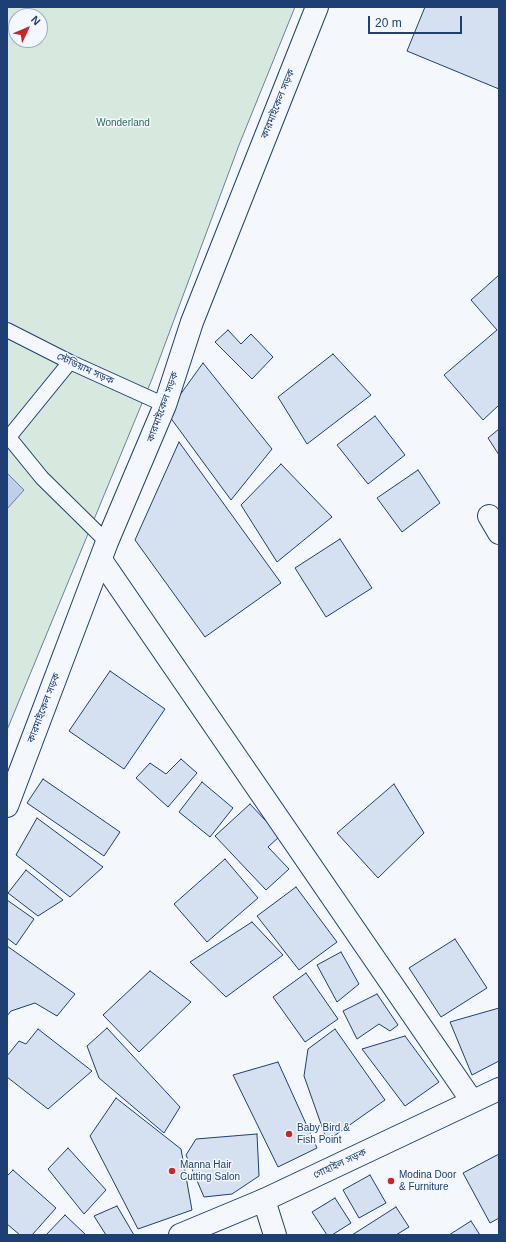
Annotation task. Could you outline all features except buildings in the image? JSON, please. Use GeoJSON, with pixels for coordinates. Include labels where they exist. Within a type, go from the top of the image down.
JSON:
{"type":"FeatureCollection","features":[{"type":"Feature","properties":{"kind":"street","name":"কারমাইকেল সড়ক"},"geometry":{"type":"LineString","coordinates":[[7,806],[104,551],[165,405],[192,322],[317,7]]}},
{"type":"Feature","properties":{"kind":"street"},"geometry":{"type":"LineString","coordinates":[[104,551],[472,1101]]}},
{"type":"Feature","properties":{"kind":"street","name":"গোহাইল সড়ক"},"geometry":{"type":"LineString","coordinates":[[180,1235],[264,1200],[499,1089]]}},
{"type":"Feature","properties":{"kind":"street"},"geometry":{"type":"LineString","coordinates":[[264,1200],[274,1235]]}},
{"type":"Feature","properties":{"kind":"lane","name":"স্টেডিয়াম সড়ক"},"geometry":{"type":"LineString","coordinates":[[7,330],[70,362],[165,405]]}},
{"type":"Feature","properties":{"kind":"lane"},"geometry":{"type":"LineString","coordinates":[[70,362],[8,436],[104,551]]}},
{"type":"Feature","properties":{"kind":"green space","name":"Wonderland"},"geometry":{"type":"Polygon","coordinates":[[[7,7],[295,7],[239,145],[152,379],[7,730],[7,7]]]}},
{"type":"Feature","properties":{"kind":"water"},"geometry":{"type":"Polygon","coordinates":[[[7,473],[24,490],[7,509],[7,473]]]}},
{"type":"Feature","properties":{"kind":"place","name":"Baby Bird & Fish Point"},"geometry":{"type":"Point","coordinates":[289,1134]}},
{"type":"Feature","properties":{"kind":"place","name":"Manna Hair Cutting Salon"},"geometry":{"type":"Point","coordinates":[172,1171]}},
{"type":"Feature","properties":{"kind":"place","name":"Modina Door & Furniture"},"geometry":{"type":"Point","coordinates":[391,1181]}}]}
